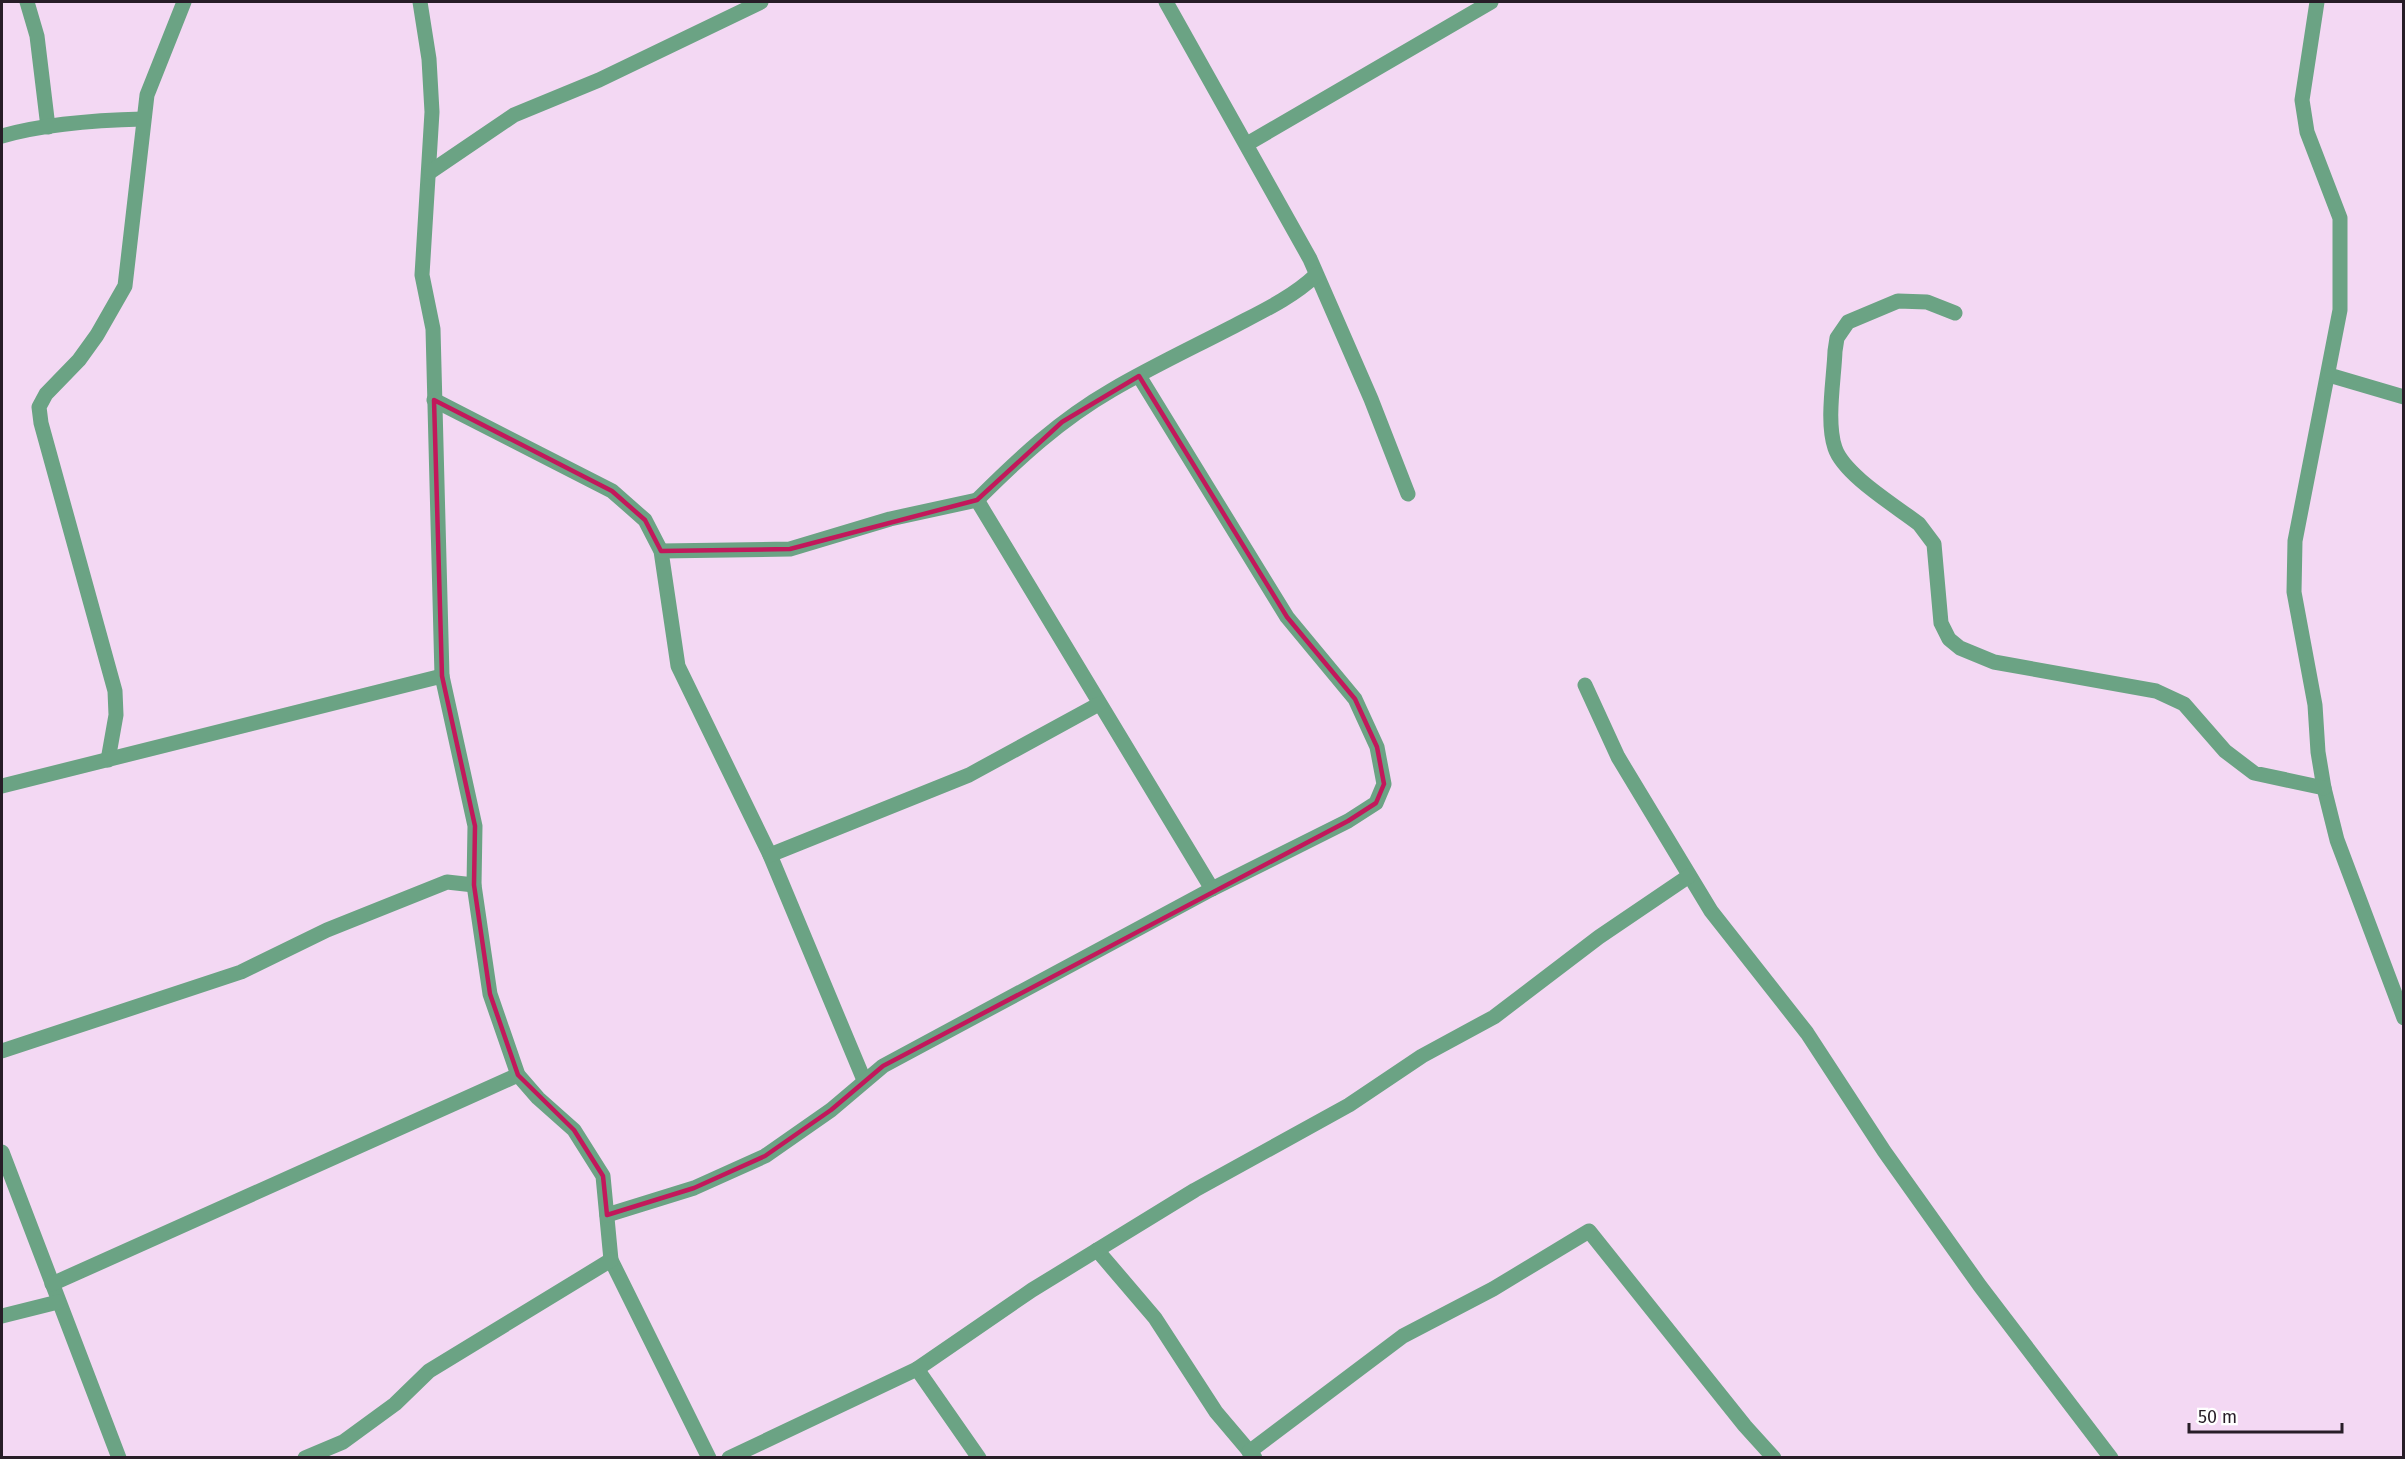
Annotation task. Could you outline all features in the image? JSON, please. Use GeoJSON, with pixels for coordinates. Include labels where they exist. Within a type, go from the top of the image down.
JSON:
{"type":"FeatureCollection","features":[{"type":"Feature","properties":{"kind":"street"},"geometry":{"type":"LineString","coordinates":[[27,2],[37,36],[48,127]]}},
{"type":"Feature","properties":{"kind":"street"},"geometry":{"type":"LineString","coordinates":[[108,760],[116,715],[115,691],[44,434],[39,407],[46,394],[79,360],[98,335],[125,286],[147,95],[184,2]]}},
{"type":"Feature","properties":{"kind":"street"},"geometry":{"type":"LineString","coordinates":[[420,2],[431,91],[430,172],[422,275],[433,329],[442,676],[475,826],[474,885],[490,994],[518,1075],[538,1098],[574,1130],[603,1176],[611,1260],[709,1458]]}},
{"type":"Feature","properties":{"kind":"street"},"geometry":{"type":"LineString","coordinates":[[430,172],[514,115],[599,80],[762,2]]}},
{"type":"Feature","properties":{"kind":"street"},"geometry":{"type":"LineString","coordinates":[[1166,2],[1295,230],[1371,399],[1408,494]]}},
{"type":"Feature","properties":{"kind":"street"},"geometry":{"type":"LineString","coordinates":[[1247,144],[1491,2]]}},
{"type":"Feature","properties":{"kind":"street"},"geometry":{"type":"LineString","coordinates":[[2317,2],[2302,100],[2307,132],[2340,218],[2340,310],[2295,541],[2294,592],[2315,705],[2318,752],[2324,788],[2337,840],[2403,1018]]}},
{"type":"Feature","properties":{"kind":"street"},"geometry":{"type":"LineString","coordinates":[[2,136],[26,129],[107,120],[143,119]]}},
{"type":"Feature","properties":{"kind":"street"},"geometry":{"type":"LineString","coordinates":[[662,551],[790,549],[890,519],[977,500],[1026,451],[1062,422],[1139,376],[1259,313],[1305,286],[1316,275]]}},
{"type":"Feature","properties":{"kind":"street"},"geometry":{"type":"LineString","coordinates":[[1954,313],[1927,302],[1898,301],[1848,322],[1837,338],[1835,351],[1832,431],[1835,448],[1844,464],[1919,524],[1929,535],[1934,544],[1941,623],[1949,639],[1960,648],[1994,662],[2156,691],[2174,698],[2184,704],[2225,751],[2254,772],[2324,788]]}},
{"type":"Feature","properties":{"kind":"street"},"geometry":{"type":"LineString","coordinates":[[2329,375],[2403,397]]}},
{"type":"Feature","properties":{"kind":"street"},"geometry":{"type":"LineString","coordinates":[[607,1215],[694,1188],[765,1156],[831,1110],[883,1066],[1212,889],[1348,821],[1376,803],[1384,784],[1377,747],[1355,699],[1287,617],[1139,376]]}},
{"type":"Feature","properties":{"kind":"street"},"geometry":{"type":"LineString","coordinates":[[434,400],[612,491],[645,520],[662,551],[678,666],[770,855],[864,1080]]}},
{"type":"Feature","properties":{"kind":"street"},"geometry":{"type":"LineString","coordinates":[[977,500],[1212,889]]}},
{"type":"Feature","properties":{"kind":"street"},"geometry":{"type":"LineString","coordinates":[[2,786],[442,676]]}},
{"type":"Feature","properties":{"kind":"street"},"geometry":{"type":"LineString","coordinates":[[1585,685],[1618,757],[1722,927],[1807,1033],[1884,1151],[1980,1286],[2111,1458]]}},
{"type":"Feature","properties":{"kind":"street"},"geometry":{"type":"LineString","coordinates":[[770,855],[969,775],[1099,704]]}},
{"type":"Feature","properties":{"kind":"street"},"geometry":{"type":"LineString","coordinates":[[729,1458],[917,1369],[1032,1290],[1195,1190],[1348,1105],[1422,1056],[1494,1017],[1599,937],[1689,876]]}},
{"type":"Feature","properties":{"kind":"street"},"geometry":{"type":"LineString","coordinates":[[2,1051],[241,972],[327,930],[447,882],[474,885]]}},
{"type":"Feature","properties":{"kind":"street"},"geometry":{"type":"LineString","coordinates":[[52,1284],[518,1075]]}},
{"type":"Feature","properties":{"kind":"street"},"geometry":{"type":"LineString","coordinates":[[2,1152],[119,1458]]}},
{"type":"Feature","properties":{"kind":"street"},"geometry":{"type":"LineString","coordinates":[[1097,1250],[1155,1318],[1216,1412],[1252,1455],[1339,1382],[1403,1336],[1493,1289],[1589,1231],[1745,1426],[1774,1458]]}},
{"type":"Feature","properties":{"kind":"street"},"geometry":{"type":"LineString","coordinates":[[305,1458],[343,1442],[395,1404],[429,1371],[611,1260]]}},
{"type":"Feature","properties":{"kind":"street"},"geometry":{"type":"LineString","coordinates":[[2,1316],[58,1302]]}},
{"type":"Feature","properties":{"kind":"street"},"geometry":{"type":"LineString","coordinates":[[917,1369],[979,1458]]}},
{"type":"Feature","properties":{"kind":"highlighted area"},"geometry":{"type":"Polygon","coordinates":[[[1139,376],[1287,617],[1355,699],[1377,747],[1384,784],[1376,803],[1348,821],[883,1066],[831,1110],[765,1156],[694,1188],[607,1215],[603,1176],[574,1130],[518,1075],[490,994],[474,885],[475,826],[442,676],[434,400],[612,491],[645,520],[661,551],[790,549],[977,500],[1062,422],[1139,376]]]}}]}
